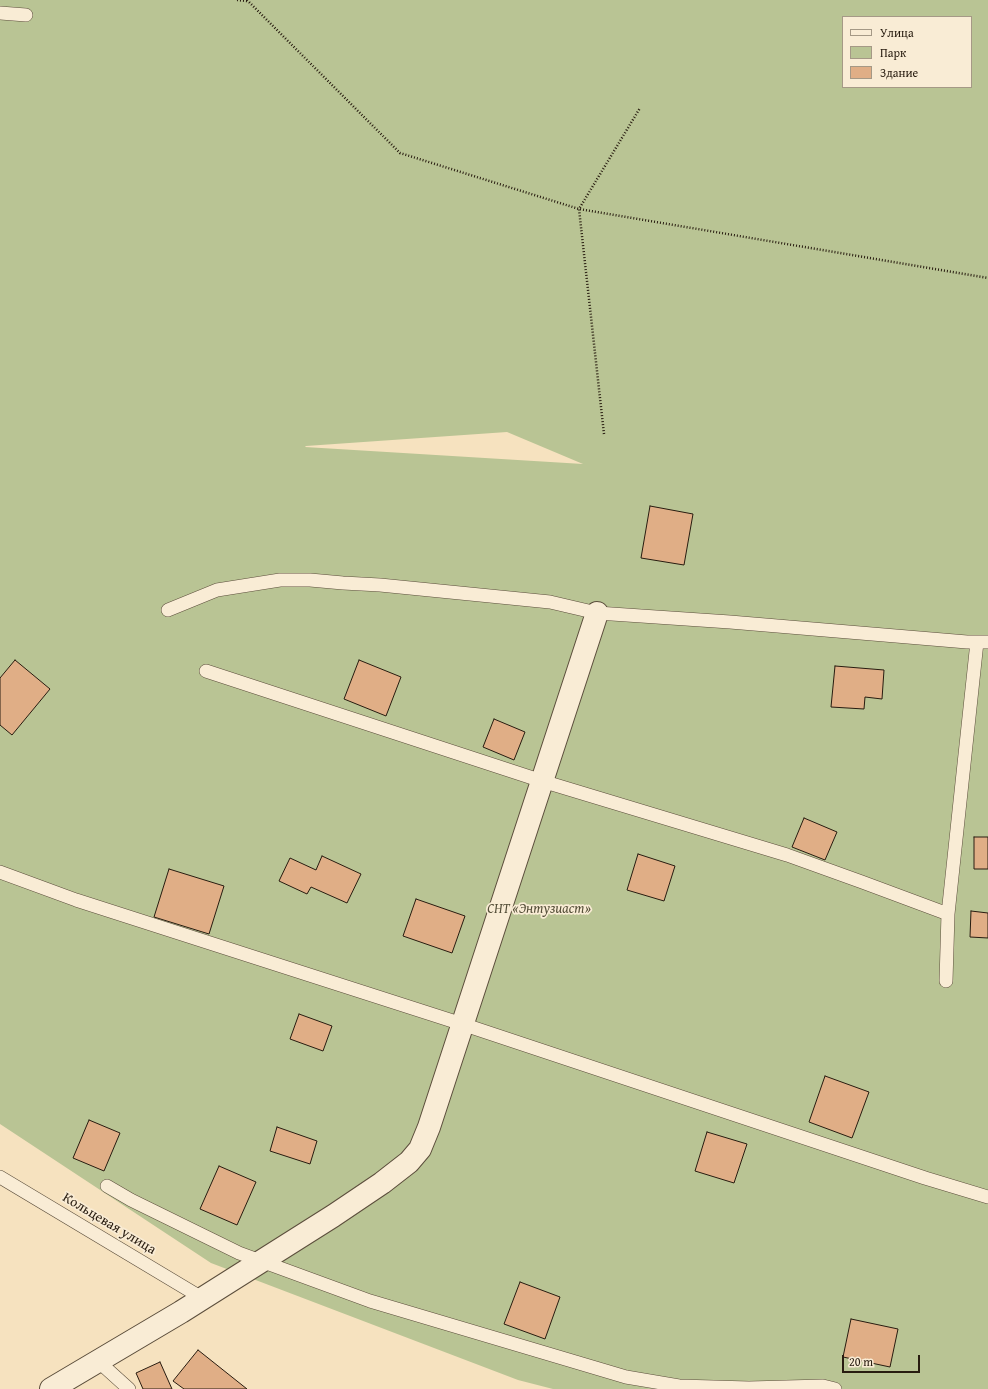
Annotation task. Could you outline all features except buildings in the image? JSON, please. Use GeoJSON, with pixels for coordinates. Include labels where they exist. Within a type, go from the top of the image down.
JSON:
{"type":"FeatureCollection","features":[{"type":"Feature","properties":{"kind":"street"},"geometry":{"type":"LineString","coordinates":[[51,1389],[202,1298],[333,1216],[409,1162],[420,1149],[429,1127],[597,613]]}},
{"type":"Feature","properties":{"kind":"lane"},"geometry":{"type":"LineString","coordinates":[[0,13],[26,15]]}},
{"type":"Feature","properties":{"kind":"lane"},"geometry":{"type":"LineString","coordinates":[[168,610],[217,590],[280,580],[310,580],[380,585],[550,602],[597,613],[983,642],[948,914],[946,981]]}},
{"type":"Feature","properties":{"kind":"lane"},"geometry":{"type":"LineString","coordinates":[[206,671],[542,781],[787,856],[948,914]]}},
{"type":"Feature","properties":{"kind":"lane"},"geometry":{"type":"LineString","coordinates":[[0,872],[76,900],[462,1024],[925,1178],[988,1197]]}},
{"type":"Feature","properties":{"kind":"lane","name":"Кольцевая улица"},"geometry":{"type":"LineString","coordinates":[[0,1177],[202,1298]]}},
{"type":"Feature","properties":{"kind":"lane"},"geometry":{"type":"LineString","coordinates":[[107,1186],[131,1200],[239,1253],[370,1301],[626,1376],[679,1386],[749,1388],[823,1386],[835,1389]]}},
{"type":"Feature","properties":{"kind":"lane"},"geometry":{"type":"LineString","coordinates":[[98,1361],[129,1389]]}},
{"type":"Feature","properties":{"kind":"path"},"geometry":{"type":"LineString","coordinates":[[237,0],[247,1],[400,153],[580,209],[988,278]]}},
{"type":"Feature","properties":{"kind":"path"},"geometry":{"type":"LineString","coordinates":[[604,434],[580,209],[640,108]]}},
{"type":"Feature","properties":{"kind":"green space","name":"СНТ «Энтузиаст»"},"geometry":{"type":"Polygon","coordinates":[[[0,0],[988,0],[988,1389],[553,1389],[518,1380],[211,1263],[0,1124],[0,0]],[[507,432],[305,447],[583,464],[507,432]]]}}]}
